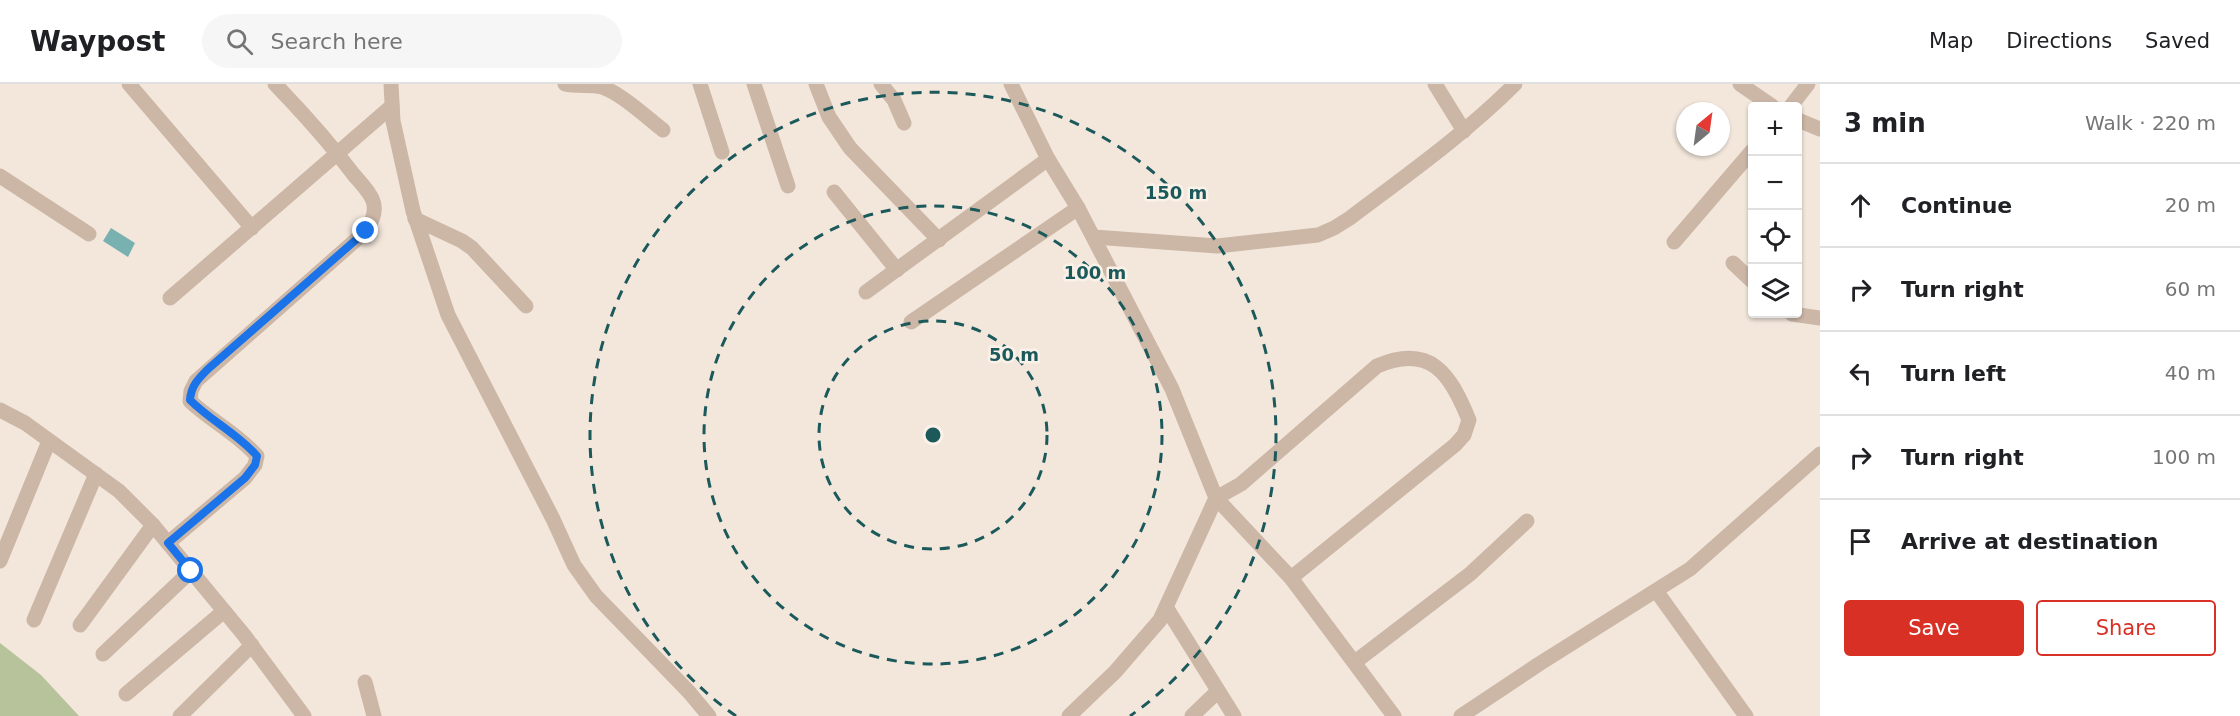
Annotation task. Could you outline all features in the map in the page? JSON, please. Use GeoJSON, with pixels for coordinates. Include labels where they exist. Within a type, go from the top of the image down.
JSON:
{"type":"FeatureCollection","features":[{"type":"Feature","properties":{"kind":"street"},"geometry":{"type":"LineString","coordinates":[[129,84],[252,228]]}},
{"type":"Feature","properties":{"kind":"street"},"geometry":{"type":"LineString","coordinates":[[168,543],[245,478],[255,465],[257,456],[190,400],[196,381],[366,231],[375,211],[373,199],[315,124],[275,84]]}},
{"type":"Feature","properties":{"kind":"street"},"geometry":{"type":"LineString","coordinates":[[391,84],[393,121],[416,219],[448,315],[553,519],[574,565],[596,596],[709,716]]}},
{"type":"Feature","properties":{"kind":"street"},"geometry":{"type":"LineString","coordinates":[[565,84],[590,85],[610,91],[663,130]]}},
{"type":"Feature","properties":{"kind":"street"},"geometry":{"type":"LineString","coordinates":[[700,84],[722,152]]}},
{"type":"Feature","properties":{"kind":"street"},"geometry":{"type":"LineString","coordinates":[[754,84],[788,186]]}},
{"type":"Feature","properties":{"kind":"street"},"geometry":{"type":"LineString","coordinates":[[816,84],[829,117],[850,148],[939,240]]}},
{"type":"Feature","properties":{"kind":"street"},"geometry":{"type":"LineString","coordinates":[[881,84],[894,100],[904,123]]}},
{"type":"Feature","properties":{"kind":"street"},"geometry":{"type":"LineString","coordinates":[[1011,84],[1048,159],[1094,237],[1172,389],[1216,498],[1291,578],[1394,716]]}},
{"type":"Feature","properties":{"kind":"street"},"geometry":{"type":"LineString","coordinates":[[1435,84],[1464,130]]}},
{"type":"Feature","properties":{"kind":"street"},"geometry":{"type":"LineString","coordinates":[[1094,237],[1217,246],[1318,235],[1350,218],[1464,130],[1515,84]]}},
{"type":"Feature","properties":{"kind":"street"},"geometry":{"type":"LineString","coordinates":[[1740,84],[1766,102]]}},
{"type":"Feature","properties":{"kind":"street"},"geometry":{"type":"LineString","coordinates":[[1794,102],[1808,84]]}},
{"type":"Feature","properties":{"kind":"street"},"geometry":{"type":"LineString","coordinates":[[170,298],[392,106]]}},
{"type":"Feature","properties":{"kind":"street"},"geometry":{"type":"LineString","coordinates":[[1802,122],[1820,129]]}},
{"type":"Feature","properties":{"kind":"street"},"geometry":{"type":"LineString","coordinates":[[1674,242],[1748,156]]}},
{"type":"Feature","properties":{"kind":"street"},"geometry":{"type":"LineString","coordinates":[[866,292],[1048,159]]}},
{"type":"Feature","properties":{"kind":"street"},"geometry":{"type":"LineString","coordinates":[[0,176],[89,234]]}},
{"type":"Feature","properties":{"kind":"street"},"geometry":{"type":"LineString","coordinates":[[834,192],[897,270]]}},
{"type":"Feature","properties":{"kind":"street"},"geometry":{"type":"LineString","coordinates":[[911,322],[1078,208]]}},
{"type":"Feature","properties":{"kind":"street"},"geometry":{"type":"LineString","coordinates":[[416,219],[472,248],[526,306]]}},
{"type":"Feature","properties":{"kind":"street"},"geometry":{"type":"LineString","coordinates":[[1733,263],[1748,277]]}},
{"type":"Feature","properties":{"kind":"street"},"geometry":{"type":"LineString","coordinates":[[1802,315],[1820,318]]}},
{"type":"Feature","properties":{"kind":"street"},"geometry":{"type":"LineString","coordinates":[[1069,716],[1115,672],[1160,620],[1216,498],[1241,484],[1377,366],[1392,359],[1409,357],[1429,361],[1450,380],[1469,420],[1464,435],[1455,445],[1291,578]]}},
{"type":"Feature","properties":{"kind":"street"},"geometry":{"type":"LineString","coordinates":[[1,413],[25,423],[119,491],[153,525],[252,645],[304,716]]}},
{"type":"Feature","properties":{"kind":"street"},"geometry":{"type":"LineString","coordinates":[[0,561],[49,441]]}},
{"type":"Feature","properties":{"kind":"street"},"geometry":{"type":"LineString","coordinates":[[1461,716],[1690,569],[1820,454]]}},
{"type":"Feature","properties":{"kind":"street"},"geometry":{"type":"LineString","coordinates":[[34,620],[96,474]]}},
{"type":"Feature","properties":{"kind":"street"},"geometry":{"type":"LineString","coordinates":[[1354,662],[1470,574],[1527,521]]}},
{"type":"Feature","properties":{"kind":"street"},"geometry":{"type":"LineString","coordinates":[[80,625],[153,525]]}},
{"type":"Feature","properties":{"kind":"street"},"geometry":{"type":"LineString","coordinates":[[103,654],[191,571]]}},
{"type":"Feature","properties":{"kind":"street"},"geometry":{"type":"LineString","coordinates":[[1657,592],[1746,716]]}},
{"type":"Feature","properties":{"kind":"street"},"geometry":{"type":"LineString","coordinates":[[1166,607],[1234,716]]}},
{"type":"Feature","properties":{"kind":"street"},"geometry":{"type":"LineString","coordinates":[[126,694],[224,611]]}},
{"type":"Feature","properties":{"kind":"street"},"geometry":{"type":"LineString","coordinates":[[180,716],[252,645]]}},
{"type":"Feature","properties":{"kind":"street"},"geometry":{"type":"LineString","coordinates":[[365,682],[374,716]]}},
{"type":"Feature","properties":{"kind":"street"},"geometry":{"type":"LineString","coordinates":[[1192,716],[1218,692]]}},
{"type":"Feature","properties":{"kind":"green space"},"geometry":{"type":"Polygon","coordinates":[[[0,643],[41,675],[79,716],[0,716],[0,643]]]}},
{"type":"Feature","properties":{"kind":"water"},"geometry":{"type":"Polygon","coordinates":[[[111,228],[135,243],[128,257],[103,241],[111,228]]]}},
{"type":"Feature","properties":{"kind":"route"},"geometry":{"type":"LineString","coordinates":[[191,571],[168,543],[245,478],[255,465],[257,456],[190,400],[196,381],[366,231]]}}]}
